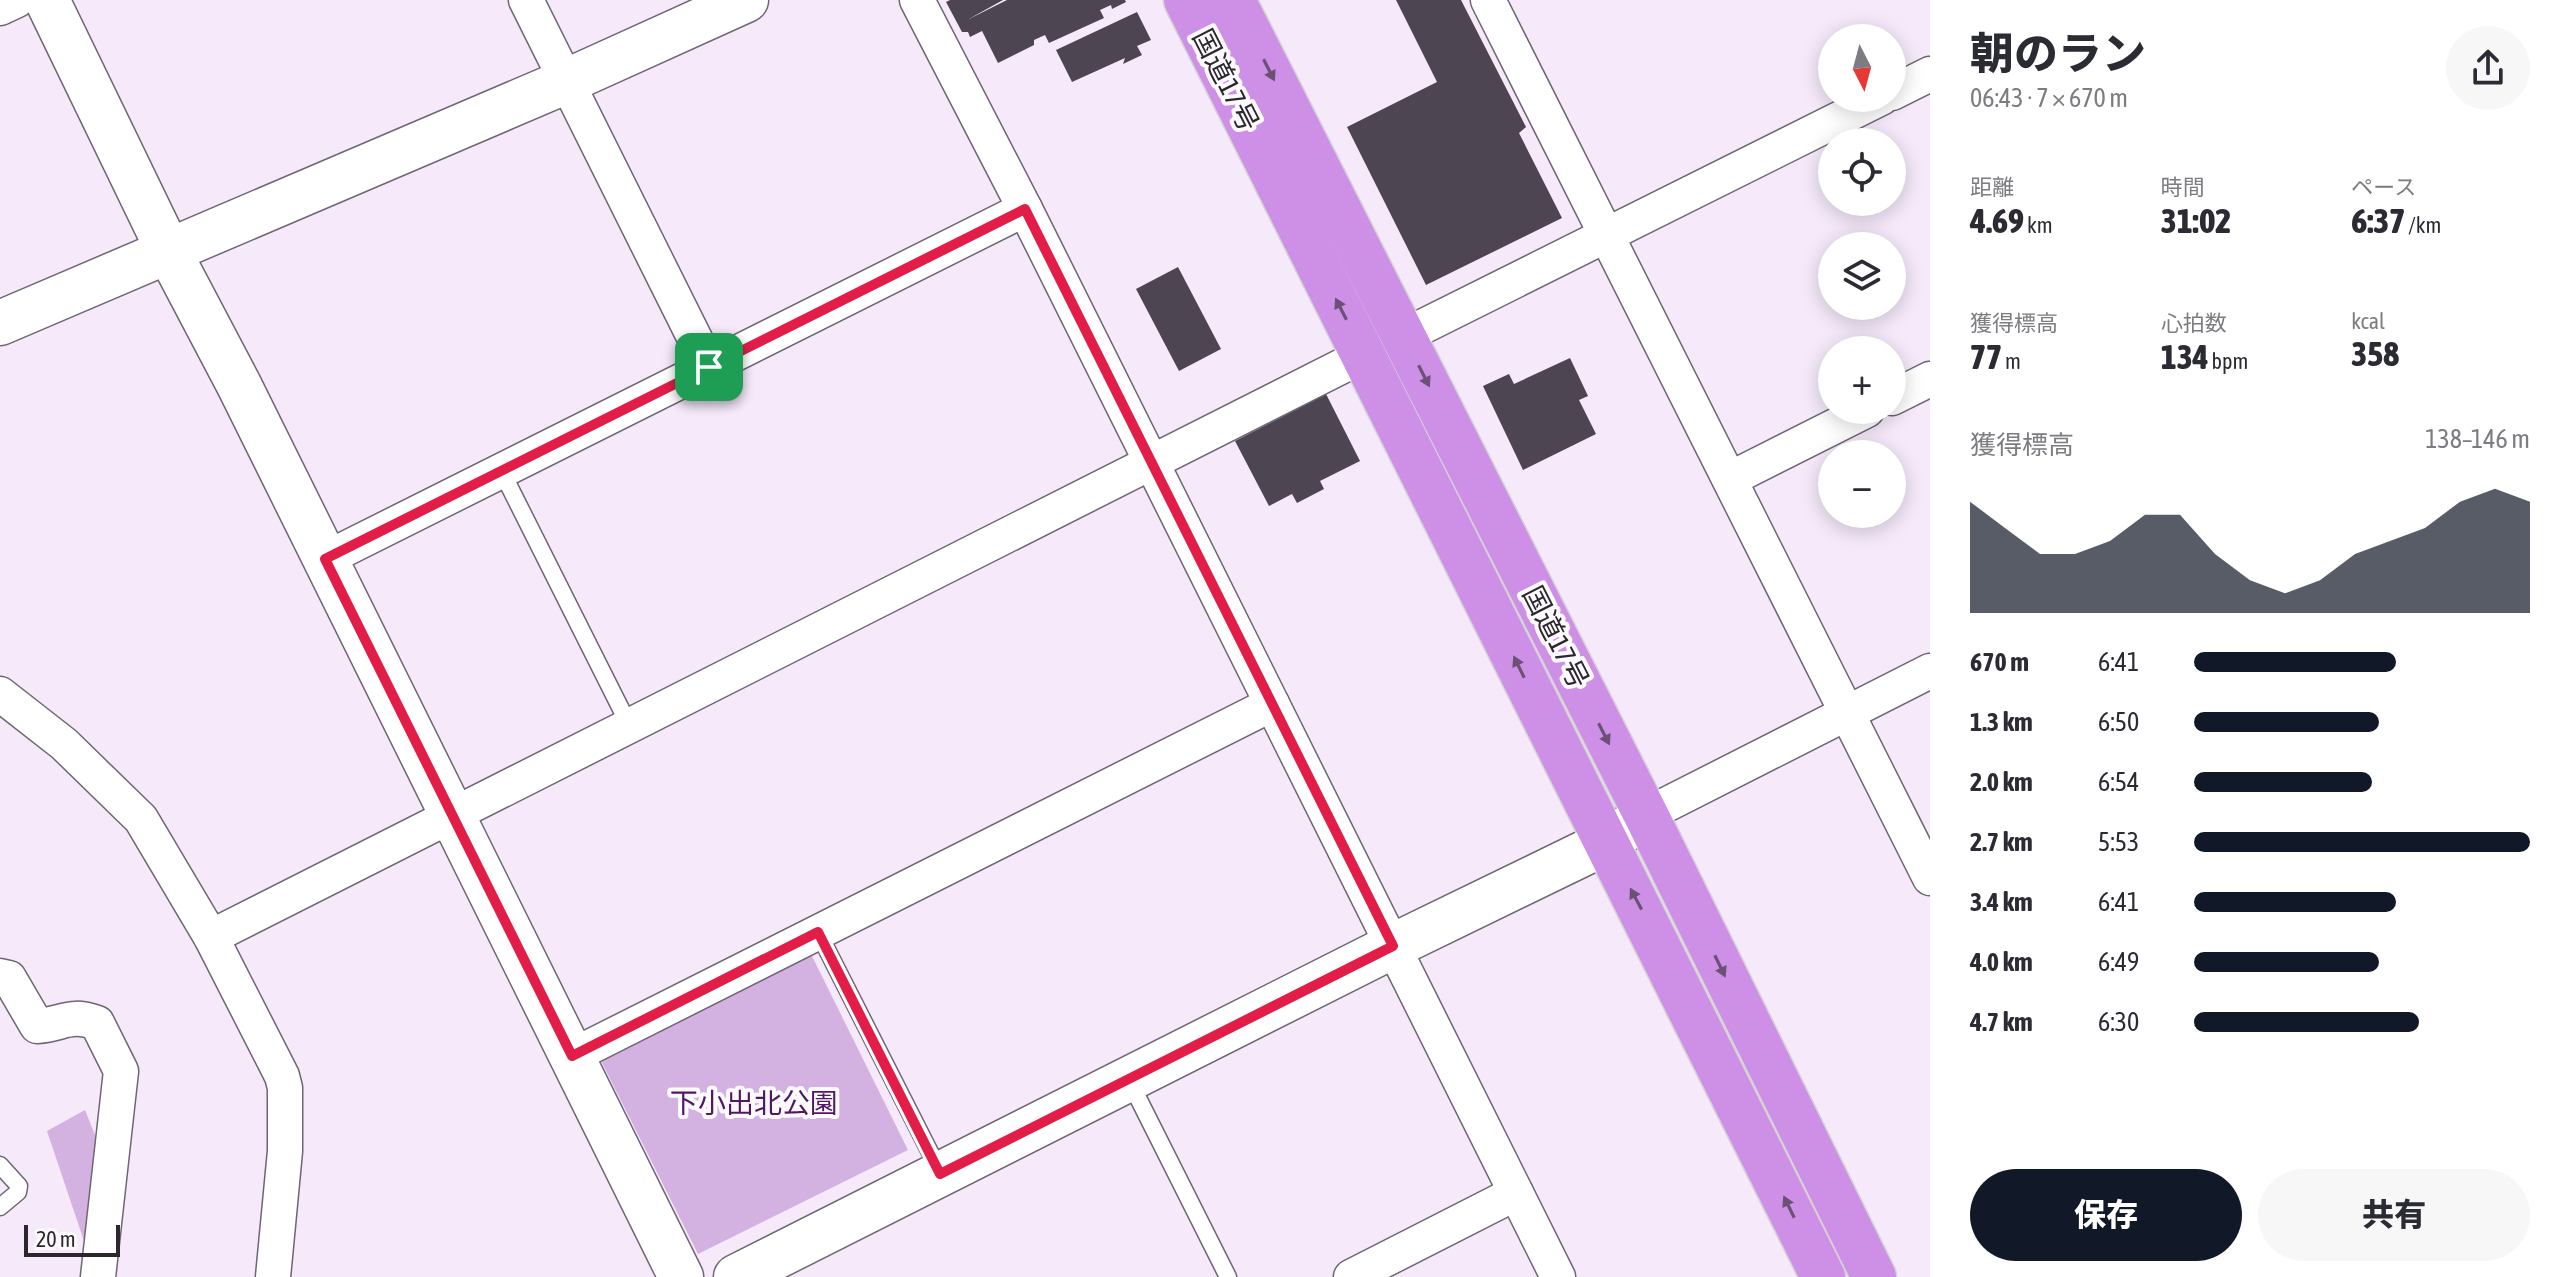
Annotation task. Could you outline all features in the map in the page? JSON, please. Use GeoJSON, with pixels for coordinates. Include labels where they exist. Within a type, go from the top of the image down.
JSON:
{"type":"FeatureCollection","features":[{"type":"Feature","properties":{"kind":"highway","name":"国道17号"},"geometry":{"type":"LineString","coordinates":[[1186,0],[1823,1277]]}},
{"type":"Feature","properties":{"kind":"highway","name":"国道17号"},"geometry":{"type":"LineString","coordinates":[[1233,0],[1646,815],[1874,1277]]}},
{"type":"Feature","properties":{"kind":"street"},"geometry":{"type":"LineString","coordinates":[[0,8],[17,0]]}},
{"type":"Feature","properties":{"kind":"street"},"geometry":{"type":"LineString","coordinates":[[47,0],[169,252],[239,385],[681,1277]]}},
{"type":"Feature","properties":{"kind":"street"},"geometry":{"type":"LineString","coordinates":[[526,0],[709,367]]}},
{"type":"Feature","properties":{"kind":"street"},"geometry":{"type":"LineString","coordinates":[[0,323],[567,81],[746,0]]}},
{"type":"Feature","properties":{"kind":"street"},"geometry":{"type":"LineString","coordinates":[[917,0],[1025,209],[1558,1277]]}},
{"type":"Feature","properties":{"kind":"street"},"geometry":{"type":"LineString","coordinates":[[1488,0],[1930,878]]}},
{"type":"Feature","properties":{"kind":"street"},"geometry":{"type":"LineString","coordinates":[[1906,86],[1930,74]]}},
{"type":"Feature","properties":{"kind":"street"},"geometry":{"type":"LineString","coordinates":[[1404,336],[1853,112]]}},
{"type":"Feature","properties":{"kind":"street"},"geometry":{"type":"LineString","coordinates":[[325,559],[1025,209]]}},
{"type":"Feature","properties":{"kind":"street"},"geometry":{"type":"LineString","coordinates":[[211,937],[1364,355]]}},
{"type":"Feature","properties":{"kind":"street"},"geometry":{"type":"LineString","coordinates":[[1906,391],[1930,379]]}},
{"type":"Feature","properties":{"kind":"street"},"geometry":{"type":"LineString","coordinates":[[1730,479],[1839,424]]}},
{"type":"Feature","properties":{"kind":"street"},"geometry":{"type":"LineString","coordinates":[[736,1277],[1393,946],[1607,842],[1646,815],[1930,671]]}},
{"type":"Feature","properties":{"kind":"street"},"geometry":{"type":"LineString","coordinates":[[0,694],[64,744],[141,819],[211,937],[282,1076],[285,1088],[285,1151],[273,1277]]}},
{"type":"Feature","properties":{"kind":"street"},"geometry":{"type":"LineString","coordinates":[[572,1056],[1272,704]]}},
{"type":"Feature","properties":{"kind":"street"},"geometry":{"type":"LineString","coordinates":[[0,976],[9,978],[37,1026],[79,1016],[97,1023],[121,1071],[98,1277]]}},
{"type":"Feature","properties":{"kind":"street"},"geometry":{"type":"LineString","coordinates":[[1351,1277],[1516,1193]]}},
{"type":"Feature","properties":{"kind":"lane"},"geometry":{"type":"LineString","coordinates":[[501,470],[629,725]]}},
{"type":"Feature","properties":{"kind":"lane"},"geometry":{"type":"LineString","coordinates":[[818,932],[940,1174]]}},
{"type":"Feature","properties":{"kind":"lane"},"geometry":{"type":"LineString","coordinates":[[1129,1079],[1228,1277]]}},
{"type":"Feature","properties":{"kind":"lane"},"geometry":{"type":"LineString","coordinates":[[0,1165],[19,1186],[18,1192],[0,1207]]}},
{"type":"Feature","properties":{"kind":"green space","name":"下小出北公園"},"geometry":{"type":"Polygon","coordinates":[[[810,952],[908,1150],[698,1254],[599,1057],[810,952]]]}},
{"type":"Feature","properties":{"kind":"green space"},"geometry":{"type":"Polygon","coordinates":[[[85,1110],[97,1140],[85,1244],[47,1131],[85,1110]]]}},
{"type":"Feature","properties":{"kind":"building"},"geometry":{"type":"Polygon","coordinates":[[[1003,0],[967,20],[1007,0],[1126,2],[1112,9],[1111,5],[1100,10],[1104,18],[1049,43],[1045,35],[1034,40],[1034,45],[998,63],[982,31],[970,37],[968,32],[962,32],[946,2],[1003,0]]]}},
{"type":"Feature","properties":{"kind":"building"},"geometry":{"type":"Polygon","coordinates":[[[1396,0],[1461,0],[1526,127],[1519,133],[1562,218],[1426,285],[1347,127],[1437,82],[1396,0]]]}},
{"type":"Feature","properties":{"kind":"building"},"geometry":{"type":"Polygon","coordinates":[[[1137,12],[1151,40],[1137,46],[1142,55],[1123,64],[1125,58],[1072,82],[1056,50],[1137,12]]]}},
{"type":"Feature","properties":{"kind":"building"},"geometry":{"type":"Polygon","coordinates":[[[1178,267],[1221,349],[1179,371],[1136,289],[1178,267]]]}},
{"type":"Feature","properties":{"kind":"building"},"geometry":{"type":"Polygon","coordinates":[[[1570,358],[1588,396],[1579,400],[1596,434],[1523,470],[1483,386],[1509,374],[1514,384],[1570,358]]]}},
{"type":"Feature","properties":{"kind":"building"},"geometry":{"type":"Polygon","coordinates":[[[1326,394],[1360,461],[1320,481],[1324,489],[1297,503],[1292,494],[1269,506],[1235,441],[1326,394]]]}},
{"type":"Feature","properties":{"kind":"route"},"geometry":{"type":"LineString","coordinates":[[1025,209],[1393,946],[940,1174],[818,932],[572,1056],[325,559],[709,367],[1025,209]]}}]}
